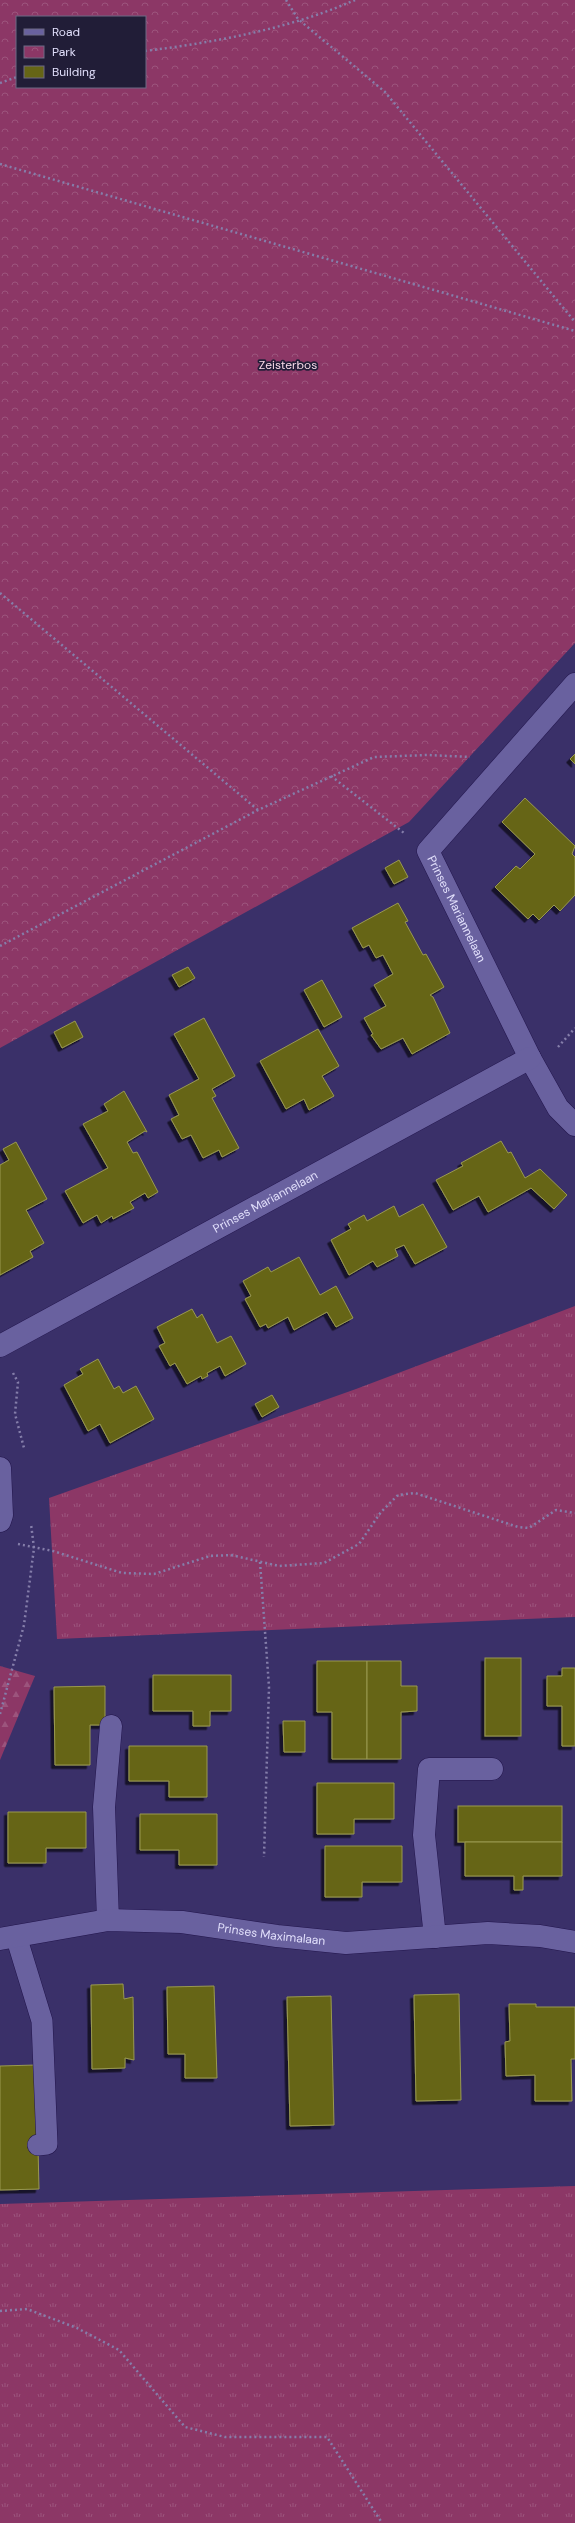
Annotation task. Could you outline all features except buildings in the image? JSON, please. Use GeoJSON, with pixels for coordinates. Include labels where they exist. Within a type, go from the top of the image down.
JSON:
{"type":"FeatureCollection","features":[{"type":"Feature","properties":{"kind":"street","name":"Prinses Mariannelaan"},"geometry":{"type":"LineString","coordinates":[[575,684],[428,851],[530,1058],[558,1108],[575,1125]]}},
{"type":"Feature","properties":{"kind":"street","name":"Prinses Mariannelaan"},"geometry":{"type":"LineString","coordinates":[[0,1346],[530,1058]]}},
{"type":"Feature","properties":{"kind":"street"},"geometry":{"type":"LineString","coordinates":[[0,1468],[2,1508],[0,1521]]}},
{"type":"Feature","properties":{"kind":"street"},"geometry":{"type":"LineString","coordinates":[[108,1920],[104,1808],[111,1726]]}},
{"type":"Feature","properties":{"kind":"street"},"geometry":{"type":"LineString","coordinates":[[435,1937],[424,1835],[429,1769],[492,1769]]}},
{"type":"Feature","properties":{"kind":"street","name":"Prinses Maximalaan"},"geometry":{"type":"LineString","coordinates":[[8,1938],[108,1920],[182,1922],[277,1936],[346,1943],[488,1933],[540,1936],[575,1942]]}},
{"type":"Feature","properties":{"kind":"lane"},"geometry":{"type":"LineString","coordinates":[[8,1938],[42,2021],[47,2144],[38,2145]]}},
{"type":"Feature","properties":{"kind":"path"},"geometry":{"type":"LineString","coordinates":[[286,0],[298,19],[385,92],[575,322]]}},
{"type":"Feature","properties":{"kind":"path"},"geometry":{"type":"LineString","coordinates":[[146,52],[222,41],[332,10],[355,0]]}},
{"type":"Feature","properties":{"kind":"path"},"geometry":{"type":"LineString","coordinates":[[0,83],[16,77]]}},
{"type":"Feature","properties":{"kind":"path"},"geometry":{"type":"LineString","coordinates":[[0,164],[575,332]]}},
{"type":"Feature","properties":{"kind":"path"},"geometry":{"type":"LineString","coordinates":[[0,593],[258,810]]}},
{"type":"Feature","properties":{"kind":"path"},"geometry":{"type":"LineString","coordinates":[[0,946],[258,810],[374,757],[469,756],[498,770]]}},
{"type":"Feature","properties":{"kind":"path"},"geometry":{"type":"LineString","coordinates":[[331,776],[428,851]]}},
{"type":"Feature","properties":{"kind":"path"},"geometry":{"type":"LineString","coordinates":[[15,1543],[53,1551],[122,1573],[154,1574],[210,1556],[232,1555],[278,1566],[324,1563],[359,1544],[381,1512],[398,1496],[415,1492],[518,1527],[529,1528],[556,1510],[575,1513]]}},
{"type":"Feature","properties":{"kind":"path"},"geometry":{"type":"LineString","coordinates":[[0,1714],[24,1625],[34,1548]]}},
{"type":"Feature","properties":{"kind":"path"},"geometry":{"type":"LineString","coordinates":[[260,1562],[269,1687],[264,1857]]}},
{"type":"Feature","properties":{"kind":"path"},"geometry":{"type":"LineString","coordinates":[[0,2311],[27,2309],[77,2328],[119,2350],[185,2427],[225,2437],[327,2437],[382,2523]]}},
{"type":"Feature","properties":{"kind":"green space","name":"Zeisterbos"},"geometry":{"type":"Polygon","coordinates":[[[0,0],[575,0],[575,643],[409,822],[0,1048],[0,0]]]}},
{"type":"Feature","properties":{"kind":"green space"},"geometry":{"type":"Polygon","coordinates":[[[575,1306],[575,1617],[57,1639],[49,1498],[356,1389],[575,1306]]]}},
{"type":"Feature","properties":{"kind":"green space"},"geometry":{"type":"Polygon","coordinates":[[[0,1666],[35,1676],[0,1760],[0,1666]]]}},
{"type":"Feature","properties":{"kind":"green space"},"geometry":{"type":"Polygon","coordinates":[[[575,2186],[575,2523],[0,2523],[0,2204],[575,2186]]]}}]}
